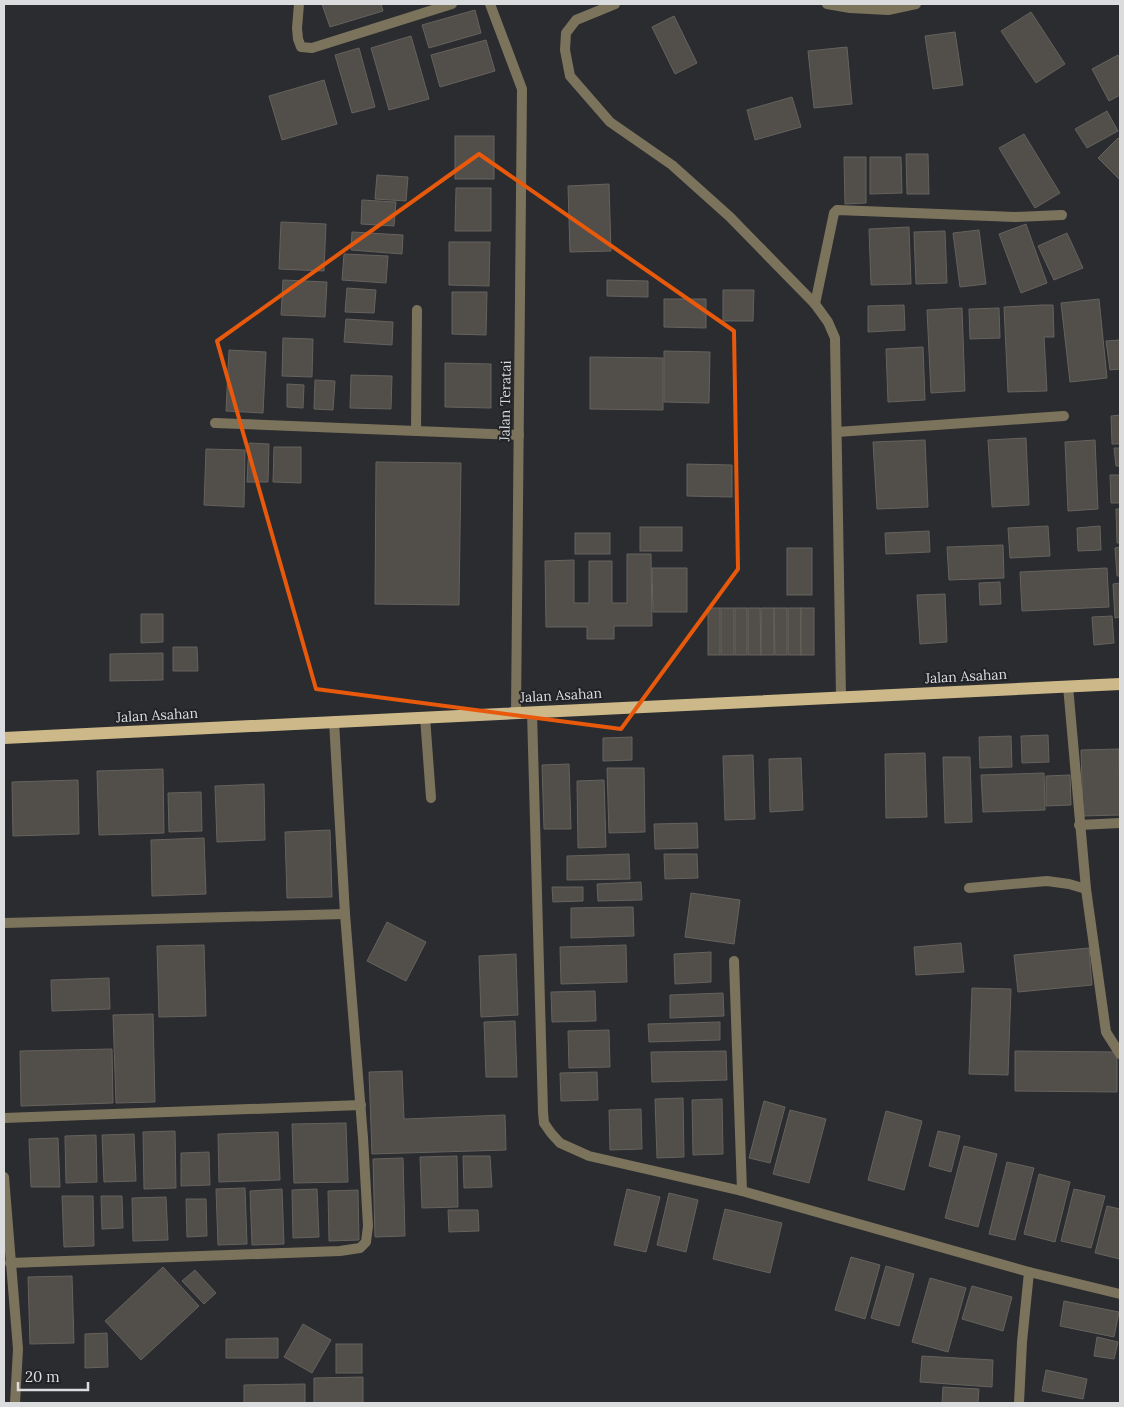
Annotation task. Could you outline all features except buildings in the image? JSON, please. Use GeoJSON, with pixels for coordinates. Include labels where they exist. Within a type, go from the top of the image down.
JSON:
{"type":"FeatureCollection","features":[{"type":"Feature","properties":{"kind":"main road","name":"Jalan Asahan"},"geometry":{"type":"LineString","coordinates":[[4,738],[1120,684]]}},
{"type":"Feature","properties":{"kind":"street"},"geometry":{"type":"LineString","coordinates":[[299,4],[298,39],[301,46],[312,48],[452,4]]}},
{"type":"Feature","properties":{"kind":"street","name":"Jalan Teratai"},"geometry":{"type":"LineString","coordinates":[[490,4],[522,89],[516,712]]}},
{"type":"Feature","properties":{"kind":"street"},"geometry":{"type":"LineString","coordinates":[[615,4],[576,20],[566,33],[565,50],[570,76],[610,122],[672,165],[730,217],[815,304],[828,322],[835,338],[841,697]]}},
{"type":"Feature","properties":{"kind":"street"},"geometry":{"type":"LineString","coordinates":[[826,4],[850,8],[888,10],[916,4]]}},
{"type":"Feature","properties":{"kind":"street"},"geometry":{"type":"LineString","coordinates":[[815,304],[834,213],[837,210],[1015,217],[1062,215]]}},
{"type":"Feature","properties":{"kind":"street"},"geometry":{"type":"LineString","coordinates":[[416,431],[417,310]]}},
{"type":"Feature","properties":{"kind":"street"},"geometry":{"type":"LineString","coordinates":[[837,432],[1064,416]]}},
{"type":"Feature","properties":{"kind":"street"},"geometry":{"type":"LineString","coordinates":[[215,423],[518,434]]}},
{"type":"Feature","properties":{"kind":"street"},"geometry":{"type":"LineString","coordinates":[[1068,686],[1086,889],[1106,1032],[1120,1054]]}},
{"type":"Feature","properties":{"kind":"street"},"geometry":{"type":"LineString","coordinates":[[532,712],[544,1123],[560,1143],[589,1156],[742,1191],[1030,1272],[1120,1294]]}},
{"type":"Feature","properties":{"kind":"street"},"geometry":{"type":"LineString","coordinates":[[425,717],[431,798]]}},
{"type":"Feature","properties":{"kind":"street"},"geometry":{"type":"LineString","coordinates":[[10,1263],[315,1252],[360,1248],[366,1242],[368,1233],[361,1105],[345,914],[334,721]]}},
{"type":"Feature","properties":{"kind":"street"},"geometry":{"type":"LineString","coordinates":[[1079,825],[1120,823]]}},
{"type":"Feature","properties":{"kind":"street"},"geometry":{"type":"LineString","coordinates":[[969,888],[1048,881],[1086,889]]}},
{"type":"Feature","properties":{"kind":"street"},"geometry":{"type":"LineString","coordinates":[[4,923],[345,914]]}},
{"type":"Feature","properties":{"kind":"street"},"geometry":{"type":"LineString","coordinates":[[734,961],[742,1191]]}},
{"type":"Feature","properties":{"kind":"street"},"geometry":{"type":"LineString","coordinates":[[4,1118],[361,1105]]}},
{"type":"Feature","properties":{"kind":"street"},"geometry":{"type":"LineString","coordinates":[[4,1177],[10,1263],[8,1288],[18,1349],[16,1403]]}},
{"type":"Feature","properties":{"kind":"street"},"geometry":{"type":"LineString","coordinates":[[1019,1403],[1022,1342],[1030,1272]]}},
{"type":"Feature","properties":{"kind":"highlighted area"},"geometry":{"type":"Polygon","coordinates":[[[479,154],[734,331],[738,569],[621,729],[316,689],[217,341],[479,154]]]}}]}
